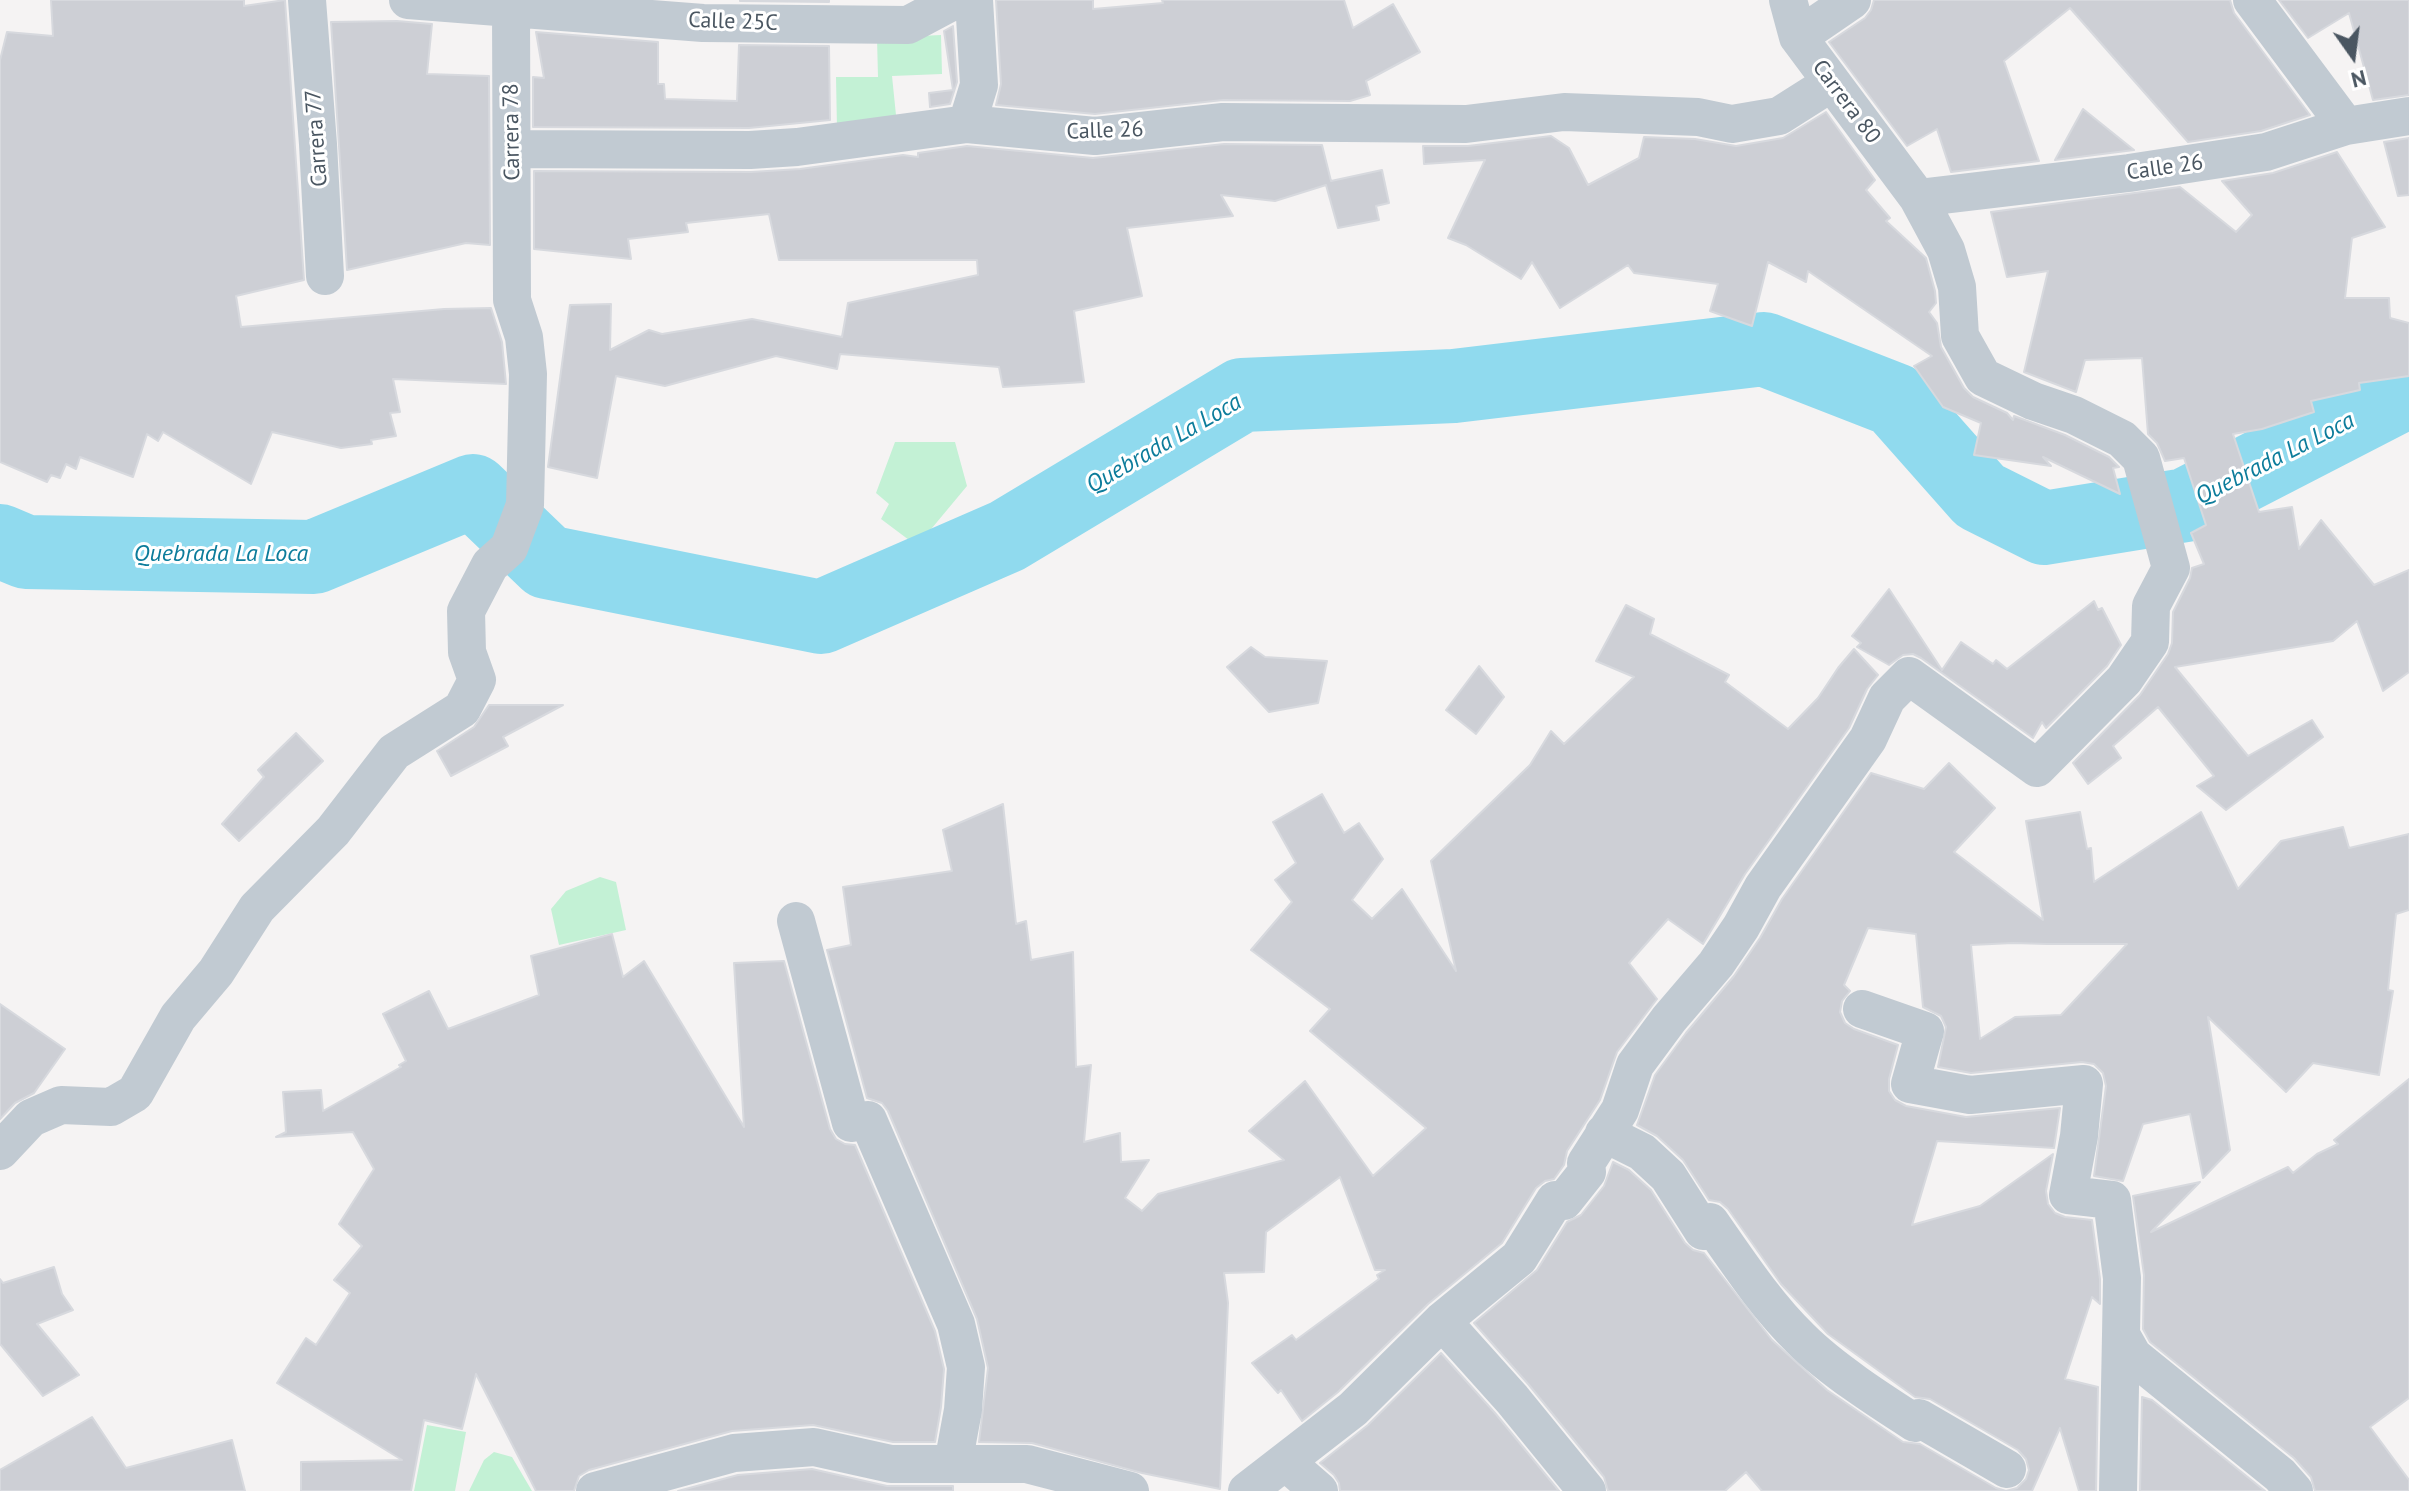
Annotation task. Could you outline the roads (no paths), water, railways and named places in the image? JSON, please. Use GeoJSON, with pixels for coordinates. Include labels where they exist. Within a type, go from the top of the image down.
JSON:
{"type":"FeatureCollection","features":[{"type":"Feature","properties":{"kind":"street","name":"Carrera 77"},"geometry":{"type":"LineString","coordinates":[[307,0],[325,276]]}},
{"type":"Feature","properties":{"kind":"street","name":"Calle 25C"},"geometry":{"type":"LineString","coordinates":[[408,0],[703,23],[908,25],[955,0]]}},
{"type":"Feature","properties":{"kind":"street"},"geometry":{"type":"LineString","coordinates":[[967,124],[979,85],[974,0]]}},
{"type":"Feature","properties":{"kind":"street","name":"Carrera 80"},"geometry":{"type":"LineString","coordinates":[[1604,1133],[1620,1110],[1635,1065],[1716,964],[1763,887],[1868,739],[1887,698],[1909,676],[2037,768],[2124,680],[2150,642],[2151,606],[2171,568],[2141,458],[2122,439],[1983,377],[1960,336],[1957,287],[1946,250],[1918,198],[1798,37],[1788,0]]}},
{"type":"Feature","properties":{"kind":"street"},"geometry":{"type":"LineString","coordinates":[[1798,37],[1852,0]]}},
{"type":"Feature","properties":{"kind":"street"},"geometry":{"type":"LineString","coordinates":[[2252,0],[2346,126]]}},
{"type":"Feature","properties":{"kind":"street","name":"Carrera 78"},"geometry":{"type":"LineString","coordinates":[[0,1151],[31,1118],[61,1105],[111,1107],[135,1093],[178,1017],[216,972],[257,908],[333,831],[394,752],[462,709],[477,680],[467,652],[466,611],[490,565],[509,548],[525,505],[528,374],[524,337],[512,300],[511,8]]}},
{"type":"Feature","properties":{"kind":"street","name":"Calle 26"},"geometry":{"type":"LineString","coordinates":[[512,149],[766,149],[967,124],[1095,136],[1223,122],[1466,124],[1564,112],[1698,117],[1732,124],[1779,116],[1831,83]]}},
{"type":"Feature","properties":{"kind":"street","name":"Calle 26"},"geometry":{"type":"LineString","coordinates":[[1918,198],[2129,173],[2266,152],[2346,126],[2409,116]]}},
{"type":"Feature","properties":{"kind":"street"},"geometry":{"type":"LineString","coordinates":[[796,921],[851,1123],[868,1120],[956,1324],[966,1367],[963,1410],[953,1464]]}},
{"type":"Feature","properties":{"kind":"street"},"geometry":{"type":"LineString","coordinates":[[1862,1009],[1925,1031],[1910,1084],[1970,1095],[2084,1084],[2079,1136],[2068,1195],[2112,1200],[2122,1278],[2118,1491]]}},
{"type":"Feature","properties":{"kind":"street"},"geometry":{"type":"LineString","coordinates":[[1247,1491],[1353,1409],[1442,1321],[1519,1258],[1555,1200],[1564,1201],[1587,1172],[1586,1163],[1604,1133],[1642,1152],[1668,1176],[1703,1231],[1710,1222],[1744,1270],[1801,1339],[1877,1399],[1915,1423],[1919,1418],[2007,1469]]}},
{"type":"Feature","properties":{"kind":"street"},"geometry":{"type":"LineString","coordinates":[[1442,1321],[1512,1399],[1587,1491]]}},
{"type":"Feature","properties":{"kind":"street"},"geometry":{"type":"LineString","coordinates":[[2121,1335],[2133,1356],[2280,1475],[2294,1491]]}},
{"type":"Feature","properties":{"kind":"street"},"geometry":{"type":"LineString","coordinates":[[595,1491],[734,1453],[814,1447],[891,1464],[1027,1464],[1130,1491]]}},
{"type":"Feature","properties":{"kind":"street"},"geometry":{"type":"LineString","coordinates":[[1289,1459],[1296,1471],[1319,1491]]}},
{"type":"Feature","properties":{"kind":"waterway","name":"Quebrada La Loca"},"geometry":{"type":"LineString","coordinates":[[0,541],[26,552],[314,557],[473,491],[547,562],[821,617],[1007,536],[1242,395],[1454,386],[1764,349],[1895,400],[1980,496],[2044,528],[2186,505],[2409,390]]}}]}
